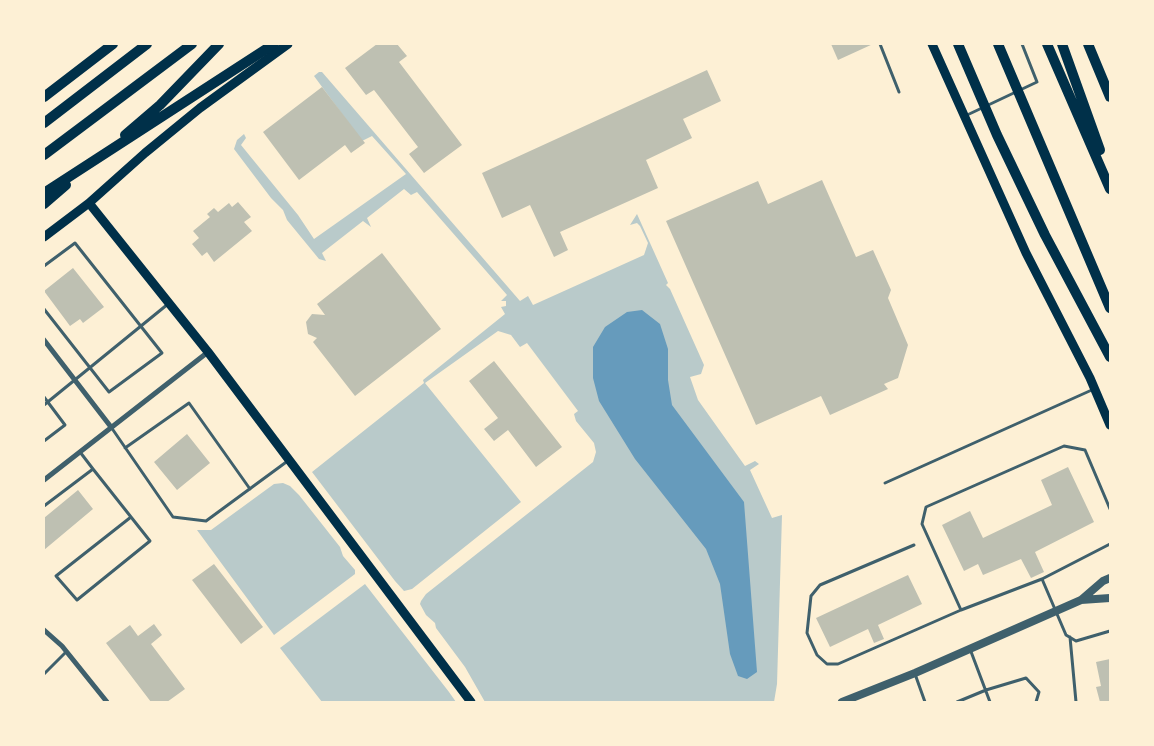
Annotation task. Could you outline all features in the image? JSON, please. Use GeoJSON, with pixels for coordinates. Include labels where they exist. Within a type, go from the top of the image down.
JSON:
{"type":"FeatureCollection","features":[{"type":"Feature","properties":{"kind":"highway"},"geometry":{"type":"LineString","coordinates":[[44,97],[113,44]]}},
{"type":"Feature","properties":{"kind":"highway"},"geometry":{"type":"LineString","coordinates":[[44,123],[147,44]]}},
{"type":"Feature","properties":{"kind":"highway"},"geometry":{"type":"LineString","coordinates":[[44,155],[192,44]]}},
{"type":"Feature","properties":{"kind":"highway"},"geometry":{"type":"LineString","coordinates":[[44,204],[160,105],[219,44]]}},
{"type":"Feature","properties":{"kind":"highway"},"geometry":{"type":"LineString","coordinates":[[44,194],[274,44]]}},
{"type":"Feature","properties":{"kind":"highway"},"geometry":{"type":"LineString","coordinates":[[958,44],[1005,151],[1045,235],[1110,357]]}},
{"type":"Feature","properties":{"kind":"highway"},"geometry":{"type":"LineString","coordinates":[[998,44],[1110,308]]}},
{"type":"Feature","properties":{"kind":"highway"},"geometry":{"type":"LineString","coordinates":[[1047,44],[1110,189]]}},
{"type":"Feature","properties":{"kind":"highway"},"geometry":{"type":"LineString","coordinates":[[1062,44],[1110,179]]}},
{"type":"Feature","properties":{"kind":"highway"},"geometry":{"type":"LineString","coordinates":[[1088,44],[1110,97]]}},
{"type":"Feature","properties":{"kind":"main road"},"geometry":{"type":"LineString","coordinates":[[44,238],[89,203],[145,152],[288,44]]}},
{"type":"Feature","properties":{"kind":"main road"},"geometry":{"type":"LineString","coordinates":[[932,44],[1026,253],[1093,386],[1110,425]]}},
{"type":"Feature","properties":{"kind":"main road"},"geometry":{"type":"LineString","coordinates":[[89,203],[208,352],[471,702]]}},
{"type":"Feature","properties":{"kind":"main road"},"geometry":{"type":"LineString","coordinates":[[1093,386],[1110,413]]}},
{"type":"Feature","properties":{"kind":"street"},"geometry":{"type":"LineString","coordinates":[[44,340],[111,427]]}},
{"type":"Feature","properties":{"kind":"street"},"geometry":{"type":"LineString","coordinates":[[44,480],[208,352]]}},
{"type":"Feature","properties":{"kind":"street"},"geometry":{"type":"LineString","coordinates":[[1081,600],[1103,581],[1110,578]]}},
{"type":"Feature","properties":{"kind":"street"},"geometry":{"type":"LineString","coordinates":[[842,702],[915,673],[1081,600],[1110,598]]}},
{"type":"Feature","properties":{"kind":"street"},"geometry":{"type":"LineString","coordinates":[[44,630],[66,652],[107,702]]}},
{"type":"Feature","properties":{"kind":"lane"},"geometry":{"type":"LineString","coordinates":[[880,44],[899,92]]}},
{"type":"Feature","properties":{"kind":"lane"},"geometry":{"type":"LineString","coordinates":[[965,116],[1038,82],[1022,44]]}},
{"type":"Feature","properties":{"kind":"lane"},"geometry":{"type":"LineString","coordinates":[[44,266],[75,243],[162,353],[109,392],[44,308]]}},
{"type":"Feature","properties":{"kind":"lane"},"geometry":{"type":"LineString","coordinates":[[44,405],[169,303]]}},
{"type":"Feature","properties":{"kind":"lane"},"geometry":{"type":"LineString","coordinates":[[884,483],[1093,386]]}},
{"type":"Feature","properties":{"kind":"lane"},"geometry":{"type":"LineString","coordinates":[[44,397],[65,425],[44,441]]}},
{"type":"Feature","properties":{"kind":"lane"},"geometry":{"type":"LineString","coordinates":[[125,448],[189,403],[250,489]]}},
{"type":"Feature","properties":{"kind":"lane"},"geometry":{"type":"LineString","coordinates":[[111,427],[173,518],[206,521],[289,460]]}},
{"type":"Feature","properties":{"kind":"lane"},"geometry":{"type":"LineString","coordinates":[[961,610],[922,524],[926,507],[1064,446],[1085,450],[1110,509]]}},
{"type":"Feature","properties":{"kind":"lane"},"geometry":{"type":"LineString","coordinates":[[79,452],[93,469],[131,517],[150,541],[77,600],[56,576],[131,517]]}},
{"type":"Feature","properties":{"kind":"lane"},"geometry":{"type":"LineString","coordinates":[[44,506],[93,469]]}},
{"type":"Feature","properties":{"kind":"lane"},"geometry":{"type":"LineString","coordinates":[[914,545],[820,585],[811,596],[808,633],[817,656],[827,664],[838,664],[961,610],[1042,579],[1110,544]]}},
{"type":"Feature","properties":{"kind":"lane"},"geometry":{"type":"LineString","coordinates":[[1042,579],[1066,635],[1076,641],[1110,631]]}},
{"type":"Feature","properties":{"kind":"lane"},"geometry":{"type":"LineString","coordinates":[[1070,637],[1076,702]]}},
{"type":"Feature","properties":{"kind":"lane"},"geometry":{"type":"LineString","coordinates":[[970,649],[990,702]]}},
{"type":"Feature","properties":{"kind":"lane"},"geometry":{"type":"LineString","coordinates":[[44,674],[66,652]]}},
{"type":"Feature","properties":{"kind":"lane"},"geometry":{"type":"LineString","coordinates":[[915,673],[925,702]]}},
{"type":"Feature","properties":{"kind":"lane"},"geometry":{"type":"LineString","coordinates":[[957,702],[986,690],[1026,678],[1039,692],[1036,702]]}},
{"type":"Feature","properties":{"kind":"shaded area"},"geometry":{"type":"Polygon","coordinates":[[[322,72],[520,301],[528,296],[533,305],[644,255],[648,243],[637,223],[630,225],[637,214],[668,283],[666,285],[670,289],[704,365],[701,374],[690,377],[698,400],[745,466],[755,461],[759,464],[750,470],[772,518],[782,515],[777,684],[774,702],[485,702],[465,667],[436,628],[435,623],[426,615],[420,604],[421,601],[426,594],[593,462],[596,452],[594,443],[576,421],[574,414],[578,411],[527,343],[520,347],[511,335],[498,331],[425,383],[521,502],[412,589],[404,591],[395,581],[312,472],[424,383],[423,380],[505,314],[501,307],[506,306],[506,301],[501,301],[507,295],[417,192],[411,195],[404,189],[367,218],[371,227],[363,221],[322,253],[326,261],[319,259],[234,149],[237,140],[244,134],[246,138],[241,145],[298,215],[314,239],[406,174],[372,136],[362,141],[314,76],[322,72]]]}},
{"type":"Feature","properties":{"kind":"shaded area"},"geometry":{"type":"Polygon","coordinates":[[[283,483],[290,486],[299,495],[340,547],[343,556],[355,570],[355,574],[274,635],[197,530],[211,530],[274,484],[283,483]]]}},
{"type":"Feature","properties":{"kind":"shaded area"},"geometry":{"type":"Polygon","coordinates":[[[365,584],[456,702],[322,702],[280,648],[365,584]]]}},
{"type":"Feature","properties":{"kind":"water"},"geometry":{"type":"Polygon","coordinates":[[[642,310],[660,324],[668,349],[668,380],[672,405],[744,502],[757,672],[747,679],[738,676],[730,654],[720,584],[706,549],[635,459],[599,401],[593,378],[593,347],[605,327],[627,312],[642,310]]]}},
{"type":"Feature","properties":{"kind":"building"},"geometry":{"type":"Polygon","coordinates":[[[377,44],[397,44],[407,56],[399,62],[462,145],[424,173],[409,154],[418,147],[374,90],[366,95],[345,68],[377,44]]]}},
{"type":"Feature","properties":{"kind":"building"},"geometry":{"type":"Polygon","coordinates":[[[831,44],[873,44],[838,60],[831,44]]]}},
{"type":"Feature","properties":{"kind":"building"},"geometry":{"type":"Polygon","coordinates":[[[707,70],[721,101],[683,119],[692,138],[646,160],[658,188],[560,232],[568,250],[554,257],[530,205],[502,218],[482,173],[707,70]]]}},
{"type":"Feature","properties":{"kind":"building"},"geometry":{"type":"Polygon","coordinates":[[[322,87],[365,143],[351,153],[345,145],[299,180],[263,132],[322,87]]]}},
{"type":"Feature","properties":{"kind":"building"},"geometry":{"type":"Polygon","coordinates":[[[822,180],[856,257],[873,250],[891,290],[888,298],[908,345],[898,378],[884,384],[888,389],[830,415],[821,396],[756,425],[666,221],[758,181],[768,204],[822,180]]]}},
{"type":"Feature","properties":{"kind":"building"},"geometry":{"type":"Polygon","coordinates":[[[238,202],[251,217],[244,222],[252,231],[214,262],[207,252],[202,256],[192,244],[199,238],[193,231],[210,217],[207,214],[214,208],[218,212],[229,203],[232,207],[238,202]]]}},
{"type":"Feature","properties":{"kind":"building"},"geometry":{"type":"Polygon","coordinates":[[[382,253],[441,329],[355,396],[313,342],[317,338],[308,334],[306,322],[312,314],[325,315],[317,304],[382,253]]]}},
{"type":"Feature","properties":{"kind":"building"},"geometry":{"type":"Polygon","coordinates":[[[73,268],[104,307],[83,323],[80,319],[70,326],[44,291],[73,268]]]}},
{"type":"Feature","properties":{"kind":"building"},"geometry":{"type":"Polygon","coordinates":[[[494,361],[562,447],[536,467],[508,430],[494,441],[484,429],[498,418],[469,381],[494,361]]]}},
{"type":"Feature","properties":{"kind":"building"},"geometry":{"type":"Polygon","coordinates":[[[187,434],[210,463],[177,490],[154,462],[187,434]]]}},
{"type":"Feature","properties":{"kind":"building"},"geometry":{"type":"Polygon","coordinates":[[[1068,467],[1094,522],[1035,552],[1044,572],[1031,578],[1021,559],[983,575],[978,564],[964,571],[942,525],[970,511],[983,538],[1052,505],[1041,480],[1068,467]]]}},
{"type":"Feature","properties":{"kind":"building"},"geometry":{"type":"Polygon","coordinates":[[[78,490],[93,509],[44,550],[44,518],[78,490]]]}},
{"type":"Feature","properties":{"kind":"building"},"geometry":{"type":"Polygon","coordinates":[[[214,564],[263,627],[241,644],[192,580],[214,564]]]}},
{"type":"Feature","properties":{"kind":"building"},"geometry":{"type":"Polygon","coordinates":[[[908,575],[922,604],[878,625],[884,639],[874,643],[868,629],[830,647],[816,618],[908,575]]]}},
{"type":"Feature","properties":{"kind":"building"},"geometry":{"type":"Polygon","coordinates":[[[154,624],[162,635],[151,644],[185,689],[167,702],[151,702],[106,643],[130,625],[138,636],[154,624]]]}},
{"type":"Feature","properties":{"kind":"building"},"geometry":{"type":"Polygon","coordinates":[[[1110,659],[1110,702],[1100,702],[1096,687],[1101,686],[1096,662],[1110,659]]]}}]}
